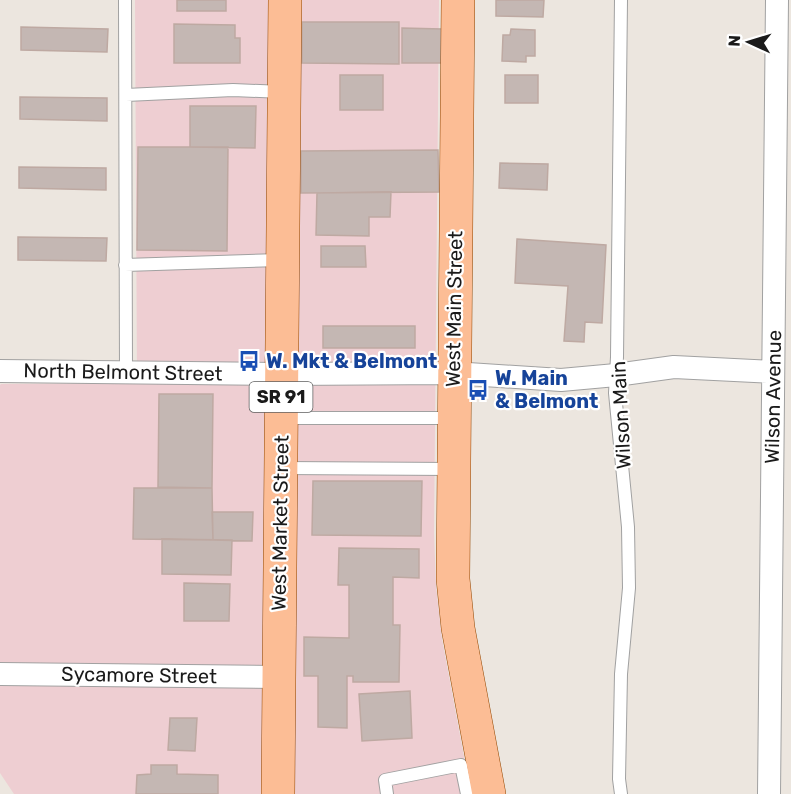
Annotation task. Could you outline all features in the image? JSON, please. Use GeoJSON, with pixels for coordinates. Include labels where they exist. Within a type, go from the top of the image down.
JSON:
{"type":"FeatureCollection","features":[{"type":"Feature","properties":{"kind":"main road","name":"West Market Street"},"geometry":{"type":"LineString","coordinates":[[278,794],[285,0]]}},
{"type":"Feature","properties":{"kind":"main road","name":"West Main Street"},"geometry":{"type":"LineString","coordinates":[[458,0],[453,579],[472,763],[489,794]]}},
{"type":"Feature","properties":{"kind":"street","name":"Wilson Avenue"},"geometry":{"type":"LineString","coordinates":[[769,794],[777,0]]}},
{"type":"Feature","properties":{"kind":"street","name":"North Belmont Street"},"geometry":{"type":"LineString","coordinates":[[0,371],[453,373],[561,380],[674,367],[773,372]]}},
{"type":"Feature","properties":{"kind":"street","name":"Sycamore Street"},"geometry":{"type":"LineString","coordinates":[[0,674],[278,677]]}},
{"type":"Feature","properties":{"kind":"lane"},"geometry":{"type":"LineString","coordinates":[[125,0],[126,372]]}},
{"type":"Feature","properties":{"kind":"lane","name":"Wilson Main"},"geometry":{"type":"LineString","coordinates":[[621,0],[615,393],[628,537],[629,588],[621,674],[619,779],[621,794]]}},
{"type":"Feature","properties":{"kind":"lane"},"geometry":{"type":"LineString","coordinates":[[126,95],[233,90],[284,92]]}},
{"type":"Feature","properties":{"kind":"lane"},"geometry":{"type":"LineString","coordinates":[[125,265],[282,260]]}},
{"type":"Feature","properties":{"kind":"lane"},"geometry":{"type":"LineString","coordinates":[[281,418],[453,418]]}},
{"type":"Feature","properties":{"kind":"lane"},"geometry":{"type":"LineString","coordinates":[[280,468],[453,469]]}},
{"type":"Feature","properties":{"kind":"lane"},"geometry":{"type":"LineString","coordinates":[[387,794],[385,780],[472,763],[467,794]]}},
{"type":"Feature","properties":{"kind":"shaded area"},"geometry":{"type":"Polygon","coordinates":[[[135,0],[439,0],[434,533],[436,586],[442,639],[471,794],[14,794],[0,773],[0,385],[137,383],[135,0]]]}},
{"type":"Feature","properties":{"kind":"building"},"geometry":{"type":"Polygon","coordinates":[[[177,0],[226,0],[226,11],[177,11],[177,0]]]}},
{"type":"Feature","properties":{"kind":"building"},"geometry":{"type":"Polygon","coordinates":[[[496,0],[544,0],[543,17],[496,16],[496,0]]]}},
{"type":"Feature","properties":{"kind":"building"},"geometry":{"type":"Polygon","coordinates":[[[302,22],[399,22],[399,64],[302,63],[302,22]]]}},
{"type":"Feature","properties":{"kind":"building"},"geometry":{"type":"Polygon","coordinates":[[[174,24],[235,25],[235,38],[240,38],[240,63],[174,63],[174,24]]]}},
{"type":"Feature","properties":{"kind":"building"},"geometry":{"type":"Polygon","coordinates":[[[21,27],[108,29],[107,52],[21,50],[21,27]]]}},
{"type":"Feature","properties":{"kind":"building"},"geometry":{"type":"Polygon","coordinates":[[[402,28],[442,29],[442,63],[402,63],[402,28]]]}},
{"type":"Feature","properties":{"kind":"building"},"geometry":{"type":"Polygon","coordinates":[[[511,29],[535,30],[535,56],[526,56],[526,62],[502,61],[503,35],[510,35],[511,29]]]}},
{"type":"Feature","properties":{"kind":"building"},"geometry":{"type":"Polygon","coordinates":[[[340,75],[383,75],[383,110],[340,110],[340,75]]]}},
{"type":"Feature","properties":{"kind":"building"},"geometry":{"type":"Polygon","coordinates":[[[505,75],[538,75],[538,103],[505,103],[505,75]]]}},
{"type":"Feature","properties":{"kind":"building"},"geometry":{"type":"Polygon","coordinates":[[[20,97],[107,98],[107,121],[20,119],[20,97]]]}},
{"type":"Feature","properties":{"kind":"building"},"geometry":{"type":"Polygon","coordinates":[[[190,106],[256,106],[255,148],[190,147],[190,106]]]}},
{"type":"Feature","properties":{"kind":"building"},"geometry":{"type":"Polygon","coordinates":[[[138,147],[228,147],[227,251],[137,250],[138,147]]]}},
{"type":"Feature","properties":{"kind":"building"},"geometry":{"type":"Polygon","coordinates":[[[438,150],[439,192],[301,193],[301,151],[438,150]]]}},
{"type":"Feature","properties":{"kind":"building"},"geometry":{"type":"Polygon","coordinates":[[[500,163],[548,164],[547,190],[499,188],[500,163]]]}},
{"type":"Feature","properties":{"kind":"building"},"geometry":{"type":"Polygon","coordinates":[[[19,167],[106,168],[106,190],[19,188],[19,167]]]}},
{"type":"Feature","properties":{"kind":"building"},"geometry":{"type":"Polygon","coordinates":[[[391,192],[390,217],[369,217],[369,236],[316,235],[317,193],[391,192]]]}},
{"type":"Feature","properties":{"kind":"building"},"geometry":{"type":"Polygon","coordinates":[[[18,237],[107,238],[106,261],[18,260],[18,237]]]}},
{"type":"Feature","properties":{"kind":"building"},"geometry":{"type":"Polygon","coordinates":[[[517,239],[606,245],[602,323],[585,322],[584,342],[564,341],[568,286],[515,283],[517,239]]]}},
{"type":"Feature","properties":{"kind":"building"},"geometry":{"type":"Polygon","coordinates":[[[321,246],[365,246],[366,267],[321,267],[321,246]]]}},
{"type":"Feature","properties":{"kind":"building"},"geometry":{"type":"Polygon","coordinates":[[[323,326],[415,326],[415,348],[323,348],[323,326]]]}},
{"type":"Feature","properties":{"kind":"building"},"geometry":{"type":"Polygon","coordinates":[[[159,394],[213,394],[212,488],[158,487],[159,394]]]}},
{"type":"Feature","properties":{"kind":"building"},"geometry":{"type":"Polygon","coordinates":[[[313,481],[422,481],[421,536],[312,535],[313,481]]]}},
{"type":"Feature","properties":{"kind":"building"},"geometry":{"type":"Polygon","coordinates":[[[134,488],[212,488],[213,540],[133,539],[134,488]]]}},
{"type":"Feature","properties":{"kind":"building"},"geometry":{"type":"Polygon","coordinates":[[[212,512],[253,512],[252,541],[213,540],[212,512]]]}},
{"type":"Feature","properties":{"kind":"building"},"geometry":{"type":"Polygon","coordinates":[[[162,539],[232,540],[231,575],[162,574],[162,539]]]}},
{"type":"Feature","properties":{"kind":"building"},"geometry":{"type":"Polygon","coordinates":[[[339,548],[419,549],[419,578],[393,577],[393,625],[400,625],[399,682],[353,682],[353,676],[347,676],[347,728],[318,727],[318,676],[304,676],[304,637],[349,638],[349,585],[338,585],[339,548]]]}},
{"type":"Feature","properties":{"kind":"building"},"geometry":{"type":"Polygon","coordinates":[[[184,583],[230,584],[229,621],[184,621],[184,583]]]}},
{"type":"Feature","properties":{"kind":"building"},"geometry":{"type":"Polygon","coordinates":[[[410,691],[412,738],[362,741],[359,694],[410,691]]]}},
{"type":"Feature","properties":{"kind":"building"},"geometry":{"type":"Polygon","coordinates":[[[170,718],[197,718],[195,751],[168,750],[170,718]]]}},
{"type":"Feature","properties":{"kind":"building"},"geometry":{"type":"Polygon","coordinates":[[[151,765],[177,765],[177,774],[218,775],[218,794],[136,794],[137,775],[151,774],[151,765]]]}},
{"type":"Feature","properties":{"kind":"place","name":"W. Mkt & Belmont"},"geometry":{"type":"Point","coordinates":[249,361]}},
{"type":"Feature","properties":{"kind":"place","name":"W. Main & Belmont"},"geometry":{"type":"Point","coordinates":[478,390]}}]}
